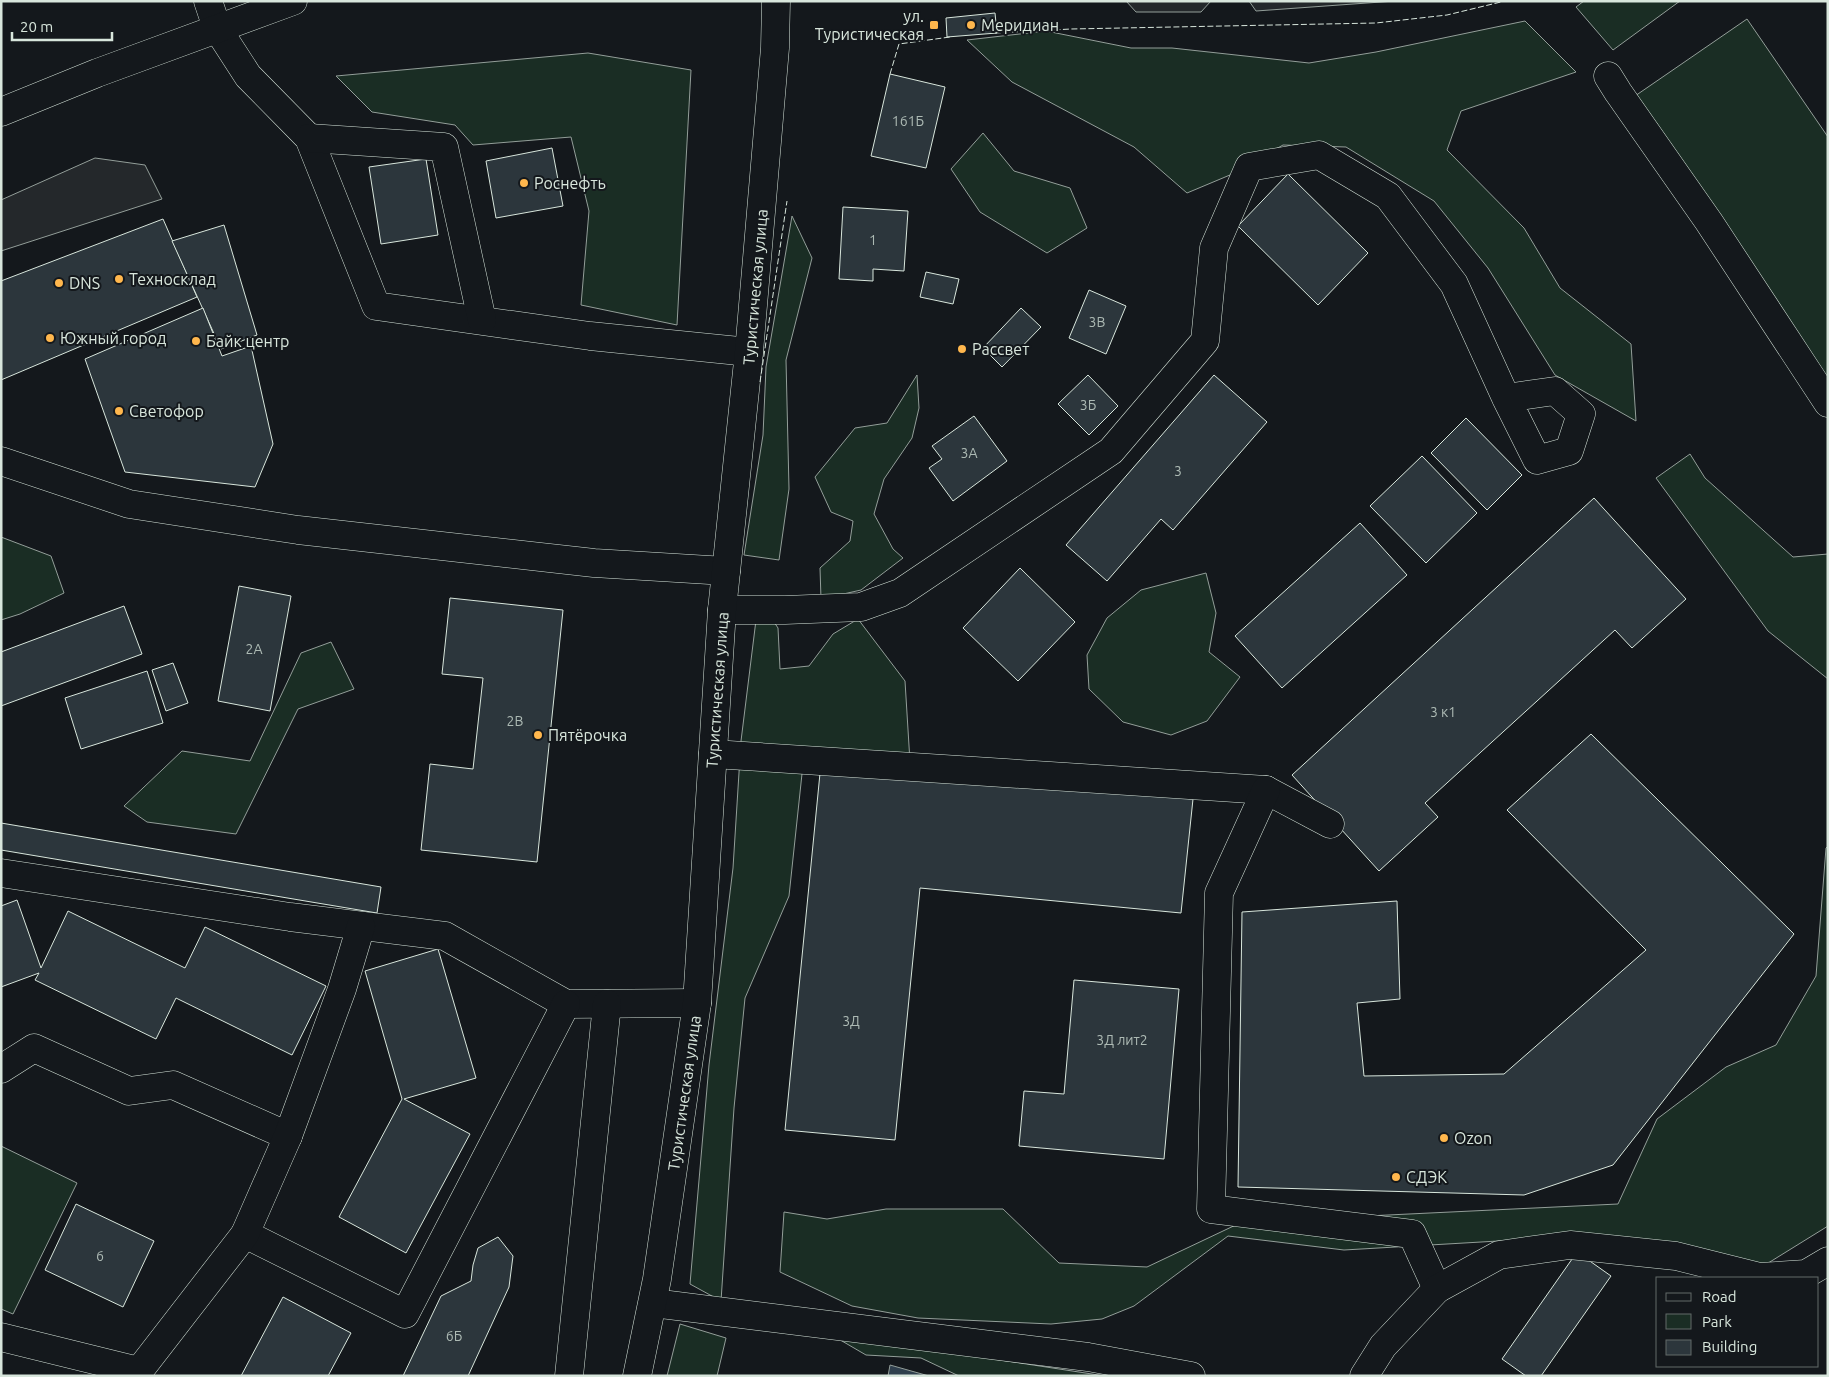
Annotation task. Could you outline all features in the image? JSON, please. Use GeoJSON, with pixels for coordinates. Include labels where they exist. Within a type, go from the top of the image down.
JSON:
{"type":"FeatureCollection","features":[{"type":"Feature","properties":{"kind":"street"},"geometry":{"type":"LineString","coordinates":[[208,1],[217,28],[248,76],[309,138],[376,306],[590,336],[749,352]]}},
{"type":"Feature","properties":{"kind":"street"},"geometry":{"type":"LineString","coordinates":[[1,112],[97,73],[293,1]]}},
{"type":"Feature","properties":{"kind":"street","name":"Туристическая улица"},"geometry":{"type":"LineString","coordinates":[[637,1376],[658,1279],[697,1003],[722,610],[749,352],[775,48],[776,1]]}},
{"type":"Feature","properties":{"kind":"street"},"geometry":{"type":"LineString","coordinates":[[1608,76],[1709,222],[1828,403]]}},
{"type":"Feature","properties":{"kind":"street"},"geometry":{"type":"LineString","coordinates":[[309,138],[444,147],[482,320]]}},
{"type":"Feature","properties":{"kind":"street"},"geometry":{"type":"LineString","coordinates":[[722,610],[861,607],[900,593],[1111,451],[1205,341],[1214,248],[1249,167],[1319,155],[1388,196],[1454,284],[1506,398]]}},
{"type":"Feature","properties":{"kind":"street"},"geometry":{"type":"LineString","coordinates":[[1,461],[129,504],[298,530],[594,563],[726,571]]}},
{"type":"Feature","properties":{"kind":"street"},"geometry":{"type":"LineString","coordinates":[[713,754],[1266,790],[1330,824]]}},
{"type":"Feature","properties":{"kind":"street"},"geometry":{"type":"LineString","coordinates":[[1266,790],[1219,893],[1212,1209],[1412,1234],[1436,1289]]}},
{"type":"Feature","properties":{"kind":"street"},"geometry":{"type":"LineString","coordinates":[[1,873],[290,917],[445,936],[566,1004],[697,1003]]}},
{"type":"Feature","properties":{"kind":"street"},"geometry":{"type":"LineString","coordinates":[[1,1337],[139,1371],[245,1234],[288,1136],[342,989],[361,926]]}},
{"type":"Feature","properties":{"kind":"street"},"geometry":{"type":"LineString","coordinates":[[245,1234],[405,1314],[566,1004]]}},
{"type":"Feature","properties":{"kind":"street"},"geometry":{"type":"LineString","coordinates":[[569,1376],[608,1004]]}},
{"type":"Feature","properties":{"kind":"street"},"geometry":{"type":"LineString","coordinates":[[1,1069],[34,1048],[129,1091],[173,1085],[288,1136]]}},
{"type":"Feature","properties":{"kind":"street"},"geometry":{"type":"LineString","coordinates":[[1364,1376],[1383,1346],[1436,1289],[1499,1255],[1570,1245],[1676,1256],[1760,1277],[1806,1274],[1828,1261]]}},
{"type":"Feature","properties":{"kind":"street"},"geometry":{"type":"LineString","coordinates":[[652,1303],[1088,1356],[1192,1376]]}},
{"type":"Feature","properties":{"kind":"green space"},"geometry":{"type":"Polygon","coordinates":[[[1584,1],[1680,1],[1613,50],[1576,7],[1584,1]]]}},
{"type":"Feature","properties":{"kind":"green space"},"geometry":{"type":"Polygon","coordinates":[[[1747,19],[1828,137],[1828,379],[1635,96],[1747,19]]]}},
{"type":"Feature","properties":{"kind":"green space"},"geometry":{"type":"Polygon","coordinates":[[[1525,21],[1576,72],[1461,111],[1447,150],[1524,228],[1560,288],[1631,344],[1636,421],[1555,375],[1488,268],[1434,201],[1346,147],[1283,145],[1253,162],[1249,167],[1187,193],[1134,147],[1012,82],[967,40],[1046,31],[1131,48],[1172,48],[1309,63],[1376,52],[1525,21]]]}},
{"type":"Feature","properties":{"kind":"green space"},"geometry":{"type":"Polygon","coordinates":[[[588,53],[691,70],[677,325],[581,305],[589,211],[571,137],[473,145],[455,125],[372,112],[336,76],[588,53]]]}},
{"type":"Feature","properties":{"kind":"green space"},"geometry":{"type":"Polygon","coordinates":[[[983,133],[1014,171],[1070,188],[1087,228],[1047,253],[980,212],[951,169],[983,133]]]}},
{"type":"Feature","properties":{"kind":"green space"},"geometry":{"type":"Polygon","coordinates":[[[792,216],[812,258],[786,360],[789,489],[779,560],[744,555],[763,435],[766,367],[792,216]]]}},
{"type":"Feature","properties":{"kind":"green space"},"geometry":{"type":"Polygon","coordinates":[[[917,375],[919,408],[912,438],[884,479],[874,514],[893,549],[903,558],[861,590],[821,599],[820,568],[850,541],[853,521],[831,512],[815,477],[855,428],[887,423],[917,375]]]}},
{"type":"Feature","properties":{"kind":"green space"},"geometry":{"type":"Polygon","coordinates":[[[1690,454],[1705,478],[1793,557],[1828,554],[1828,679],[1768,631],[1656,478],[1690,454]]]}},
{"type":"Feature","properties":{"kind":"green space"},"geometry":{"type":"Polygon","coordinates":[[[1,537],[51,556],[64,593],[20,614],[1,620],[1,537]]]}},
{"type":"Feature","properties":{"kind":"green space"},"geometry":{"type":"Polygon","coordinates":[[[1206,573],[1216,613],[1209,652],[1240,677],[1207,721],[1171,735],[1123,722],[1089,689],[1087,655],[1107,618],[1141,590],[1206,573]]]}},
{"type":"Feature","properties":{"kind":"green space"},"geometry":{"type":"Polygon","coordinates":[[[757,596],[778,628],[780,669],[809,666],[833,634],[858,619],[905,681],[910,762],[804,755],[789,896],[745,998],[734,1108],[721,1301],[690,1284],[709,1065],[733,868],[741,741],[756,620],[757,596]]]}},
{"type":"Feature","properties":{"kind":"green space"},"geometry":{"type":"Polygon","coordinates":[[[331,642],[354,689],[298,709],[236,834],[147,822],[124,806],[182,751],[250,761],[301,653],[331,642]]]}},
{"type":"Feature","properties":{"kind":"green space"},"geometry":{"type":"Polygon","coordinates":[[[1828,846],[1828,1226],[1765,1265],[1550,1238],[1344,1250],[1228,1236],[1134,1306],[1102,1319],[1051,1324],[918,1318],[852,1306],[780,1272],[784,1212],[827,1219],[886,1209],[1003,1209],[1059,1263],[1147,1267],[1242,1222],[1618,1204],[1657,1119],[1726,1067],[1776,1045],[1816,976],[1826,848],[1828,846]]]}},
{"type":"Feature","properties":{"kind":"green space"},"geometry":{"type":"Polygon","coordinates":[[[1,1146],[77,1183],[13,1314],[1,1309],[1,1146]]]}},
{"type":"Feature","properties":{"kind":"green space"},"geometry":{"type":"Polygon","coordinates":[[[680,1324],[726,1338],[717,1376],[667,1376],[680,1324]]]}},
{"type":"Feature","properties":{"kind":"green space"},"geometry":{"type":"Polygon","coordinates":[[[830,1334],[1105,1376],[959,1376],[921,1358],[866,1355],[830,1334]]]}},
{"type":"Feature","properties":{"kind":"shaded area"},"geometry":{"type":"Polygon","coordinates":[[[1126,1],[1211,1],[1201,12],[1136,12],[1126,1]]]}},
{"type":"Feature","properties":{"kind":"shaded area"},"geometry":{"type":"Polygon","coordinates":[[[1249,1],[1395,1],[1256,11],[1249,1]]]}},
{"type":"Feature","properties":{"kind":"shaded area"},"geometry":{"type":"Polygon","coordinates":[[[95,158],[145,165],[162,199],[1,251],[1,200],[95,158]]]}},
{"type":"Feature","properties":{"kind":"water"},"geometry":{"type":"Polygon","coordinates":[[[890,1365],[929,1376],[888,1376],[890,1365]]]}},
{"type":"Feature","properties":{"kind":"building","name":"Меридиан"},"geometry":{"type":"Polygon","coordinates":[[[995,13],[997,33],[947,37],[946,18],[995,13]]]}},
{"type":"Feature","properties":{"kind":"building"},"geometry":{"type":"Polygon","coordinates":[[[890,74],[945,87],[926,168],[871,156],[890,74]]]}},
{"type":"Feature","properties":{"kind":"building","name":"Роснефть"},"geometry":{"type":"Polygon","coordinates":[[[552,148],[563,206],[496,218],[486,161],[552,148]]]}},
{"type":"Feature","properties":{"kind":"building"},"geometry":{"type":"Polygon","coordinates":[[[426,159],[438,235],[381,244],[369,167],[426,159]]]}},
{"type":"Feature","properties":{"kind":"building"},"geometry":{"type":"Polygon","coordinates":[[[1288,174],[1368,253],[1318,305],[1238,226],[1288,174]]]}},
{"type":"Feature","properties":{"kind":"building"},"geometry":{"type":"Polygon","coordinates":[[[843,207],[908,211],[904,271],[873,269],[873,281],[839,279],[843,207]]]}},
{"type":"Feature","properties":{"kind":"building","name":"Южный город"},"geometry":{"type":"Polygon","coordinates":[[[163,219],[197,297],[1,380],[1,281],[163,219]]]}},
{"type":"Feature","properties":{"kind":"building"},"geometry":{"type":"Polygon","coordinates":[[[224,225],[257,335],[221,349],[172,241],[224,225]]]}},
{"type":"Feature","properties":{"kind":"building"},"geometry":{"type":"Polygon","coordinates":[[[926,272],[959,279],[953,304],[920,297],[926,272]]]}},
{"type":"Feature","properties":{"kind":"building"},"geometry":{"type":"Polygon","coordinates":[[[1089,290],[1126,306],[1106,354],[1069,338],[1089,290]]]}},
{"type":"Feature","properties":{"kind":"building"},"geometry":{"type":"Polygon","coordinates":[[[203,308],[222,356],[251,346],[273,444],[255,487],[125,472],[85,359],[203,308]]]}},
{"type":"Feature","properties":{"kind":"building"},"geometry":{"type":"Polygon","coordinates":[[[1021,308],[1041,327],[1002,367],[983,348],[1021,308]]]}},
{"type":"Feature","properties":{"kind":"building"},"geometry":{"type":"Polygon","coordinates":[[[1088,375],[1118,406],[1089,435],[1058,404],[1088,375]]]}},
{"type":"Feature","properties":{"kind":"building"},"geometry":{"type":"Polygon","coordinates":[[[1214,375],[1267,422],[1173,530],[1161,519],[1107,581],[1066,545],[1214,375]]]}},
{"type":"Feature","properties":{"kind":"building"},"geometry":{"type":"Polygon","coordinates":[[[974,416],[1007,461],[953,501],[929,468],[942,459],[932,446],[974,416]]]}},
{"type":"Feature","properties":{"kind":"building"},"geometry":{"type":"Polygon","coordinates":[[[1466,418],[1522,475],[1487,510],[1431,453],[1466,418]]]}},
{"type":"Feature","properties":{"kind":"building"},"geometry":{"type":"Polygon","coordinates":[[[1422,456],[1477,513],[1426,563],[1370,506],[1422,456]]]}},
{"type":"Feature","properties":{"kind":"building"},"geometry":{"type":"Polygon","coordinates":[[[1594,498],[1686,599],[1632,648],[1615,630],[1425,803],[1438,817],[1379,871],[1292,775],[1594,498]]]}},
{"type":"Feature","properties":{"kind":"building"},"geometry":{"type":"Polygon","coordinates":[[[1360,523],[1407,575],[1282,688],[1235,636],[1360,523]]]}},
{"type":"Feature","properties":{"kind":"building"},"geometry":{"type":"Polygon","coordinates":[[[1020,568],[1075,622],[1018,681],[963,628],[1020,568]]]}},
{"type":"Feature","properties":{"kind":"building"},"geometry":{"type":"Polygon","coordinates":[[[239,586],[291,596],[270,711],[218,701],[239,586]]]}},
{"type":"Feature","properties":{"kind":"building"},"geometry":{"type":"Polygon","coordinates":[[[450,598],[563,610],[537,862],[421,850],[430,764],[473,769],[483,678],[442,674],[450,598]]]}},
{"type":"Feature","properties":{"kind":"building"},"geometry":{"type":"Polygon","coordinates":[[[124,606],[142,654],[1,706],[1,652],[124,606]]]}},
{"type":"Feature","properties":{"kind":"building"},"geometry":{"type":"Polygon","coordinates":[[[173,663],[188,703],[166,711],[152,670],[173,663]]]}},
{"type":"Feature","properties":{"kind":"building"},"geometry":{"type":"Polygon","coordinates":[[[147,671],[163,723],[81,749],[65,698],[147,671]]]}},
{"type":"Feature","properties":{"kind":"building"},"geometry":{"type":"Polygon","coordinates":[[[1591,734],[1794,934],[1613,1165],[1524,1195],[1238,1187],[1242,912],[1397,901],[1400,999],[1357,1003],[1364,1076],[1504,1074],[1646,950],[1507,810],[1591,734]]]}},
{"type":"Feature","properties":{"kind":"building"},"geometry":{"type":"Polygon","coordinates":[[[821,763],[1193,799],[1181,913],[920,888],[895,1140],[785,1130],[821,763]]]}},
{"type":"Feature","properties":{"kind":"building"},"geometry":{"type":"Polygon","coordinates":[[[1,823],[381,887],[377,913],[1,850],[1,823]]]}},
{"type":"Feature","properties":{"kind":"building"},"geometry":{"type":"Polygon","coordinates":[[[17,900],[41,968],[68,911],[185,968],[205,927],[326,986],[292,1055],[176,998],[156,1039],[35,980],[39,973],[1,987],[1,906],[17,900]]]}},
{"type":"Feature","properties":{"kind":"building"},"geometry":{"type":"Polygon","coordinates":[[[438,949],[476,1078],[404,1099],[470,1134],[406,1253],[339,1217],[402,1099],[365,971],[438,949]]]}},
{"type":"Feature","properties":{"kind":"building"},"geometry":{"type":"Polygon","coordinates":[[[1074,980],[1179,989],[1164,1159],[1019,1146],[1024,1091],[1064,1094],[1074,980]]]}},
{"type":"Feature","properties":{"kind":"building"},"geometry":{"type":"Polygon","coordinates":[[[76,1204],[154,1241],[123,1307],[45,1270],[76,1204]]]}},
{"type":"Feature","properties":{"kind":"building"},"geometry":{"type":"Polygon","coordinates":[[[498,1237],[513,1256],[509,1287],[468,1376],[403,1376],[441,1296],[471,1281],[478,1248],[498,1237]]]}},
{"type":"Feature","properties":{"kind":"building"},"geometry":{"type":"Polygon","coordinates":[[[1577,1252],[1611,1276],[1541,1376],[1526,1376],[1502,1359],[1577,1252]]]}},
{"type":"Feature","properties":{"kind":"building"},"geometry":{"type":"Polygon","coordinates":[[[283,1297],[351,1333],[328,1376],[241,1376],[283,1297]]]}},
{"type":"Feature","properties":{"kind":"fence"},"geometry":{"type":"LineString","coordinates":[[995,33],[1071,29],[1376,23],[1447,15],[1505,1]]}},
{"type":"Feature","properties":{"kind":"fence"},"geometry":{"type":"LineString","coordinates":[[890,74],[899,44],[950,37]]}},
{"type":"Feature","properties":{"kind":"fence"},"geometry":{"type":"LineString","coordinates":[[760,382],[787,201]]}},
{"type":"Feature","properties":{"kind":"place","name":"ул. Туристическая"},"geometry":{"type":"Point","coordinates":[934,25]}},
{"type":"Feature","properties":{"kind":"place","name":"Меридиан"},"geometry":{"type":"Point","coordinates":[971,25]}},
{"type":"Feature","properties":{"kind":"place","name":"Роснефть"},"geometry":{"type":"Point","coordinates":[524,183]}},
{"type":"Feature","properties":{"kind":"place","name":"Техносклад"},"geometry":{"type":"Point","coordinates":[119,279]}},
{"type":"Feature","properties":{"kind":"place","name":"DNS"},"geometry":{"type":"Point","coordinates":[59,283]}},
{"type":"Feature","properties":{"kind":"place","name":"Южный город"},"geometry":{"type":"Point","coordinates":[50,338]}},
{"type":"Feature","properties":{"kind":"place","name":"Байк центр"},"geometry":{"type":"Point","coordinates":[196,341]}},
{"type":"Feature","properties":{"kind":"place","name":"Рассвет"},"geometry":{"type":"Point","coordinates":[962,349]}},
{"type":"Feature","properties":{"kind":"place","name":"Светофор"},"geometry":{"type":"Point","coordinates":[119,411]}},
{"type":"Feature","properties":{"kind":"place","name":"Пятёрочка"},"geometry":{"type":"Point","coordinates":[538,735]}},
{"type":"Feature","properties":{"kind":"place","name":"Ozon"},"geometry":{"type":"Point","coordinates":[1444,1138]}},
{"type":"Feature","properties":{"kind":"place","name":"СДЭК"},"geometry":{"type":"Point","coordinates":[1396,1177]}}]}
